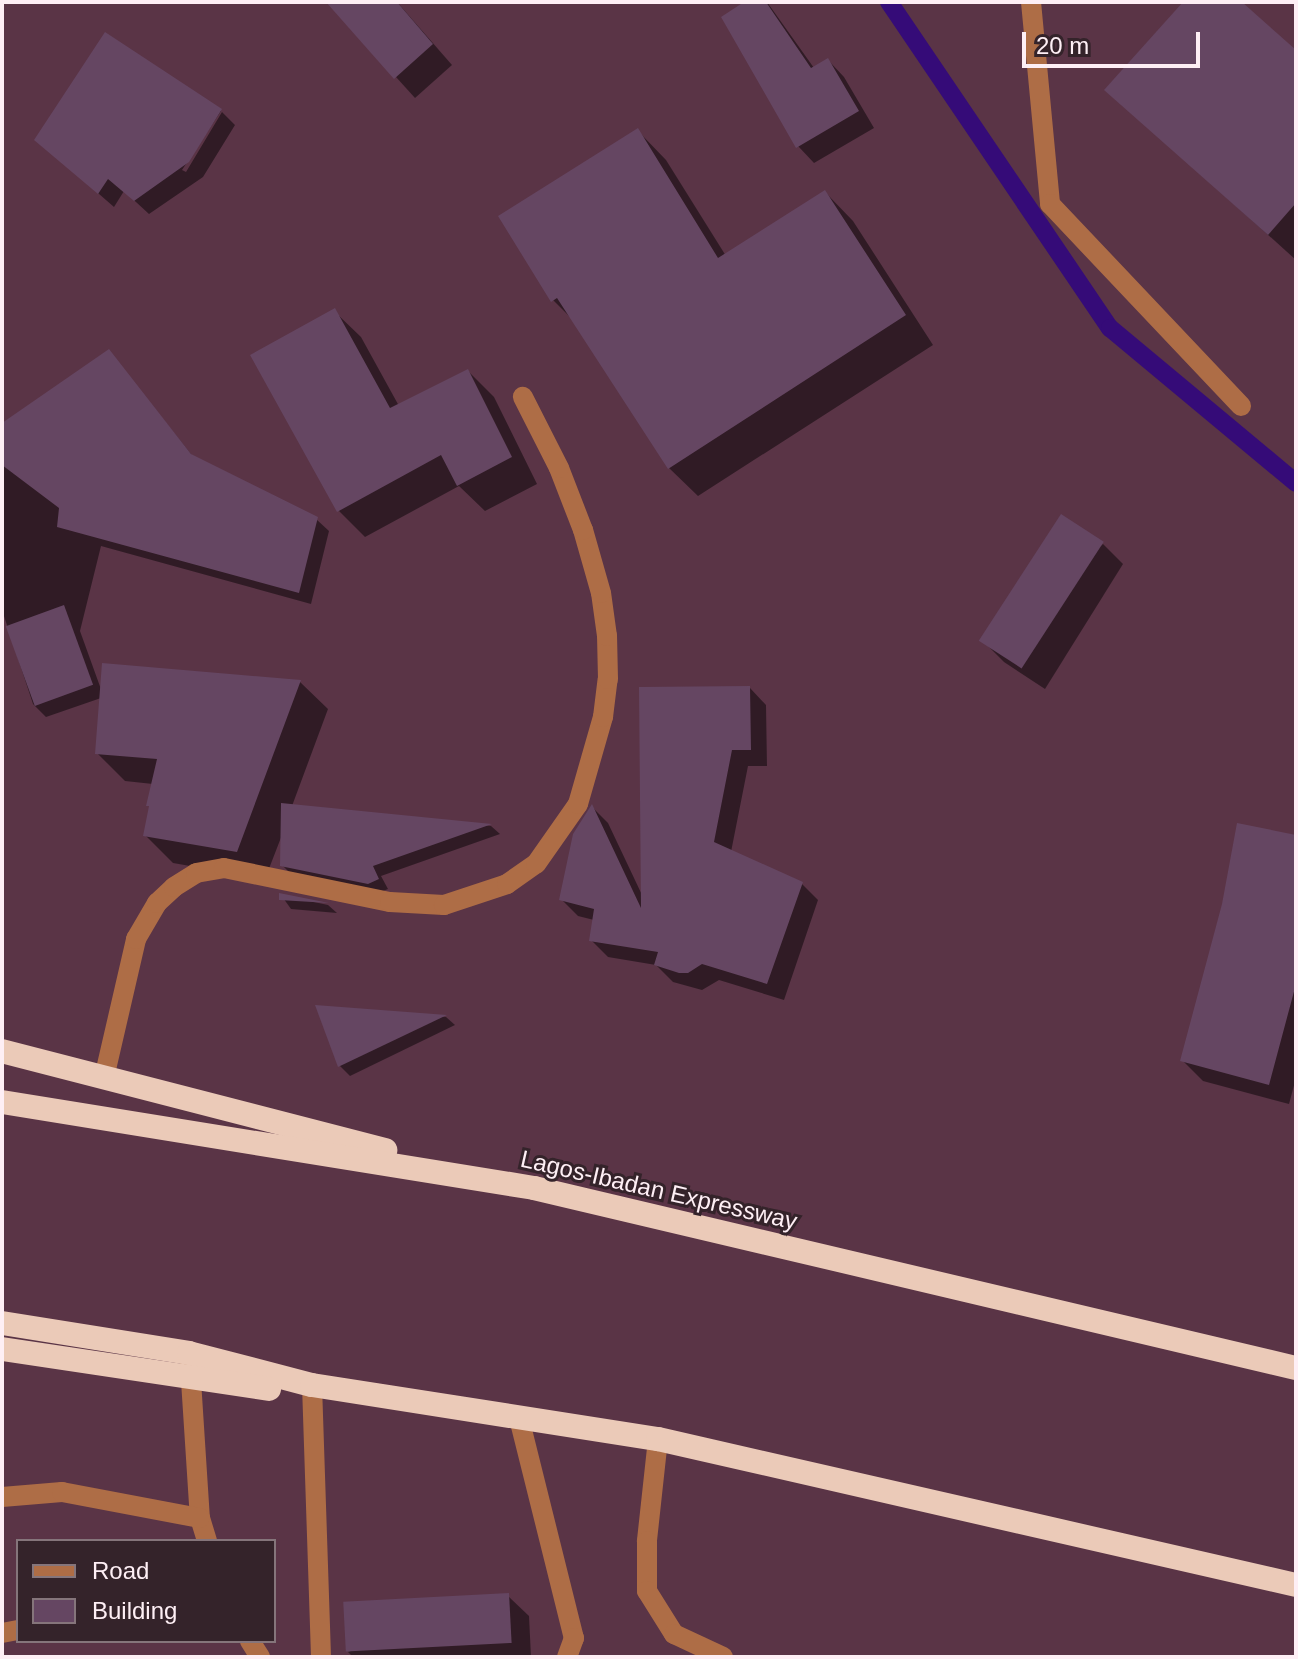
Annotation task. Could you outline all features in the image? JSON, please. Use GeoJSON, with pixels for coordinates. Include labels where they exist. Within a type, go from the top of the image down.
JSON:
{"type":"FeatureCollection","features":[{"type":"Feature","properties":{"kind":"highway"},"geometry":{"type":"LineString","coordinates":[[2,1051],[534,1188]]}},
{"type":"Feature","properties":{"kind":"highway","name":"Lagos-Ibadan Expressway"},"geometry":{"type":"LineString","coordinates":[[2,1102],[534,1188],[1296,1368]]}},
{"type":"Feature","properties":{"kind":"highway"},"geometry":{"type":"LineString","coordinates":[[2,1323],[190,1364],[270,1389],[312,1385],[658,1439],[1296,1585]]}},
{"type":"Feature","properties":{"kind":"highway"},"geometry":{"type":"LineString","coordinates":[[2,1349],[190,1364]]}},
{"type":"Feature","properties":{"kind":"street"},"geometry":{"type":"LineString","coordinates":[[1031,2],[1050,204],[1241,406]]}},
{"type":"Feature","properties":{"kind":"street"},"geometry":{"type":"LineString","coordinates":[[104,1078],[136,939],[157,903],[196,873],[224,868],[390,902],[444,905],[507,884],[536,864],[578,804],[603,717],[608,679],[607,636],[601,593],[583,530],[559,468],[523,397]]}},
{"type":"Feature","properties":{"kind":"street"},"geometry":{"type":"LineString","coordinates":[[190,1364],[200,1518],[206,1539]]}},
{"type":"Feature","properties":{"kind":"street"},"geometry":{"type":"LineString","coordinates":[[312,1385],[321,1657]]}},
{"type":"Feature","properties":{"kind":"street"},"geometry":{"type":"LineString","coordinates":[[519,1418],[574,1638],[567,1657]]}},
{"type":"Feature","properties":{"kind":"street"},"geometry":{"type":"LineString","coordinates":[[658,1439],[647,1541],[647,1591],[674,1634],[723,1657]]}},
{"type":"Feature","properties":{"kind":"street"},"geometry":{"type":"LineString","coordinates":[[2,1497],[62,1492],[200,1518]]}},
{"type":"Feature","properties":{"kind":"building"},"geometry":{"type":"Polygon","coordinates":[[[326,2],[397,2],[433,44],[394,79],[326,2]]]}},
{"type":"Feature","properties":{"kind":"building"},"geometry":{"type":"Polygon","coordinates":[[[744,2],[766,2],[811,68],[828,58],[859,111],[796,148],[721,17],[744,2]]]}},
{"type":"Feature","properties":{"kind":"building"},"geometry":{"type":"Polygon","coordinates":[[[1183,2],[1242,2],[1296,50],[1296,203],[1268,235],[1104,90],[1183,2]]]}},
{"type":"Feature","properties":{"kind":"building"},"geometry":{"type":"Polygon","coordinates":[[[105,32],[222,109],[189,162],[134,201],[108,179],[98,194],[34,140],[105,32]]]}},
{"type":"Feature","properties":{"kind":"building"},"geometry":{"type":"Polygon","coordinates":[[[638,128],[718,258],[825,190],[906,315],[668,469],[557,298],[551,302],[498,216],[638,128]]]}},
{"type":"Feature","properties":{"kind":"building"},"geometry":{"type":"Polygon","coordinates":[[[335,308],[390,408],[468,369],[512,457],[457,486],[441,455],[337,512],[250,355],[335,308]]]}},
{"type":"Feature","properties":{"kind":"building"},"geometry":{"type":"Polygon","coordinates":[[[109,349],[191,454],[318,517],[299,593],[57,527],[59,508],[2,465],[2,423],[109,349]]]}},
{"type":"Feature","properties":{"kind":"building"},"geometry":{"type":"Polygon","coordinates":[[[1061,514],[1104,542],[1022,668],[979,641],[1061,514]]]}},
{"type":"Feature","properties":{"kind":"building"},"geometry":{"type":"Polygon","coordinates":[[[64,605],[93,685],[35,706],[6,626],[64,605]]]}},
{"type":"Feature","properties":{"kind":"building"},"geometry":{"type":"Polygon","coordinates":[[[102,663],[301,680],[237,852],[143,836],[149,806],[146,806],[157,759],[95,754],[102,663]]]}},
{"type":"Feature","properties":{"kind":"building"},"geometry":{"type":"Polygon","coordinates":[[[750,686],[751,750],[732,750],[714,842],[803,882],[767,984],[702,964],[688,973],[679,973],[654,965],[658,952],[589,941],[594,909],[559,900],[573,834],[592,804],[641,908],[639,687],[750,686]]]}},
{"type":"Feature","properties":{"kind":"building"},"geometry":{"type":"Polygon","coordinates":[[[281,803],[492,824],[373,866],[379,879],[368,884],[280,866],[281,803]]]}},
{"type":"Feature","properties":{"kind":"building"},"geometry":{"type":"Polygon","coordinates":[[[1237,823],[1296,835],[1296,984],[1269,1085],[1180,1061],[1222,904],[1237,823]]]}},
{"type":"Feature","properties":{"kind":"building"},"geometry":{"type":"Polygon","coordinates":[[[279,893],[329,903],[279,900],[279,893]]]}},
{"type":"Feature","properties":{"kind":"building"},"geometry":{"type":"Polygon","coordinates":[[[315,1005],[447,1015],[338,1067],[315,1005]]]}},
{"type":"Feature","properties":{"kind":"building"},"geometry":{"type":"Polygon","coordinates":[[[509,1593],[512,1643],[346,1652],[343,1602],[509,1593]]]}},
{"type":"Feature","properties":{"kind":"waterway"},"geometry":{"type":"LineString","coordinates":[[889,2],[1110,328],[1296,483]]}}]}
